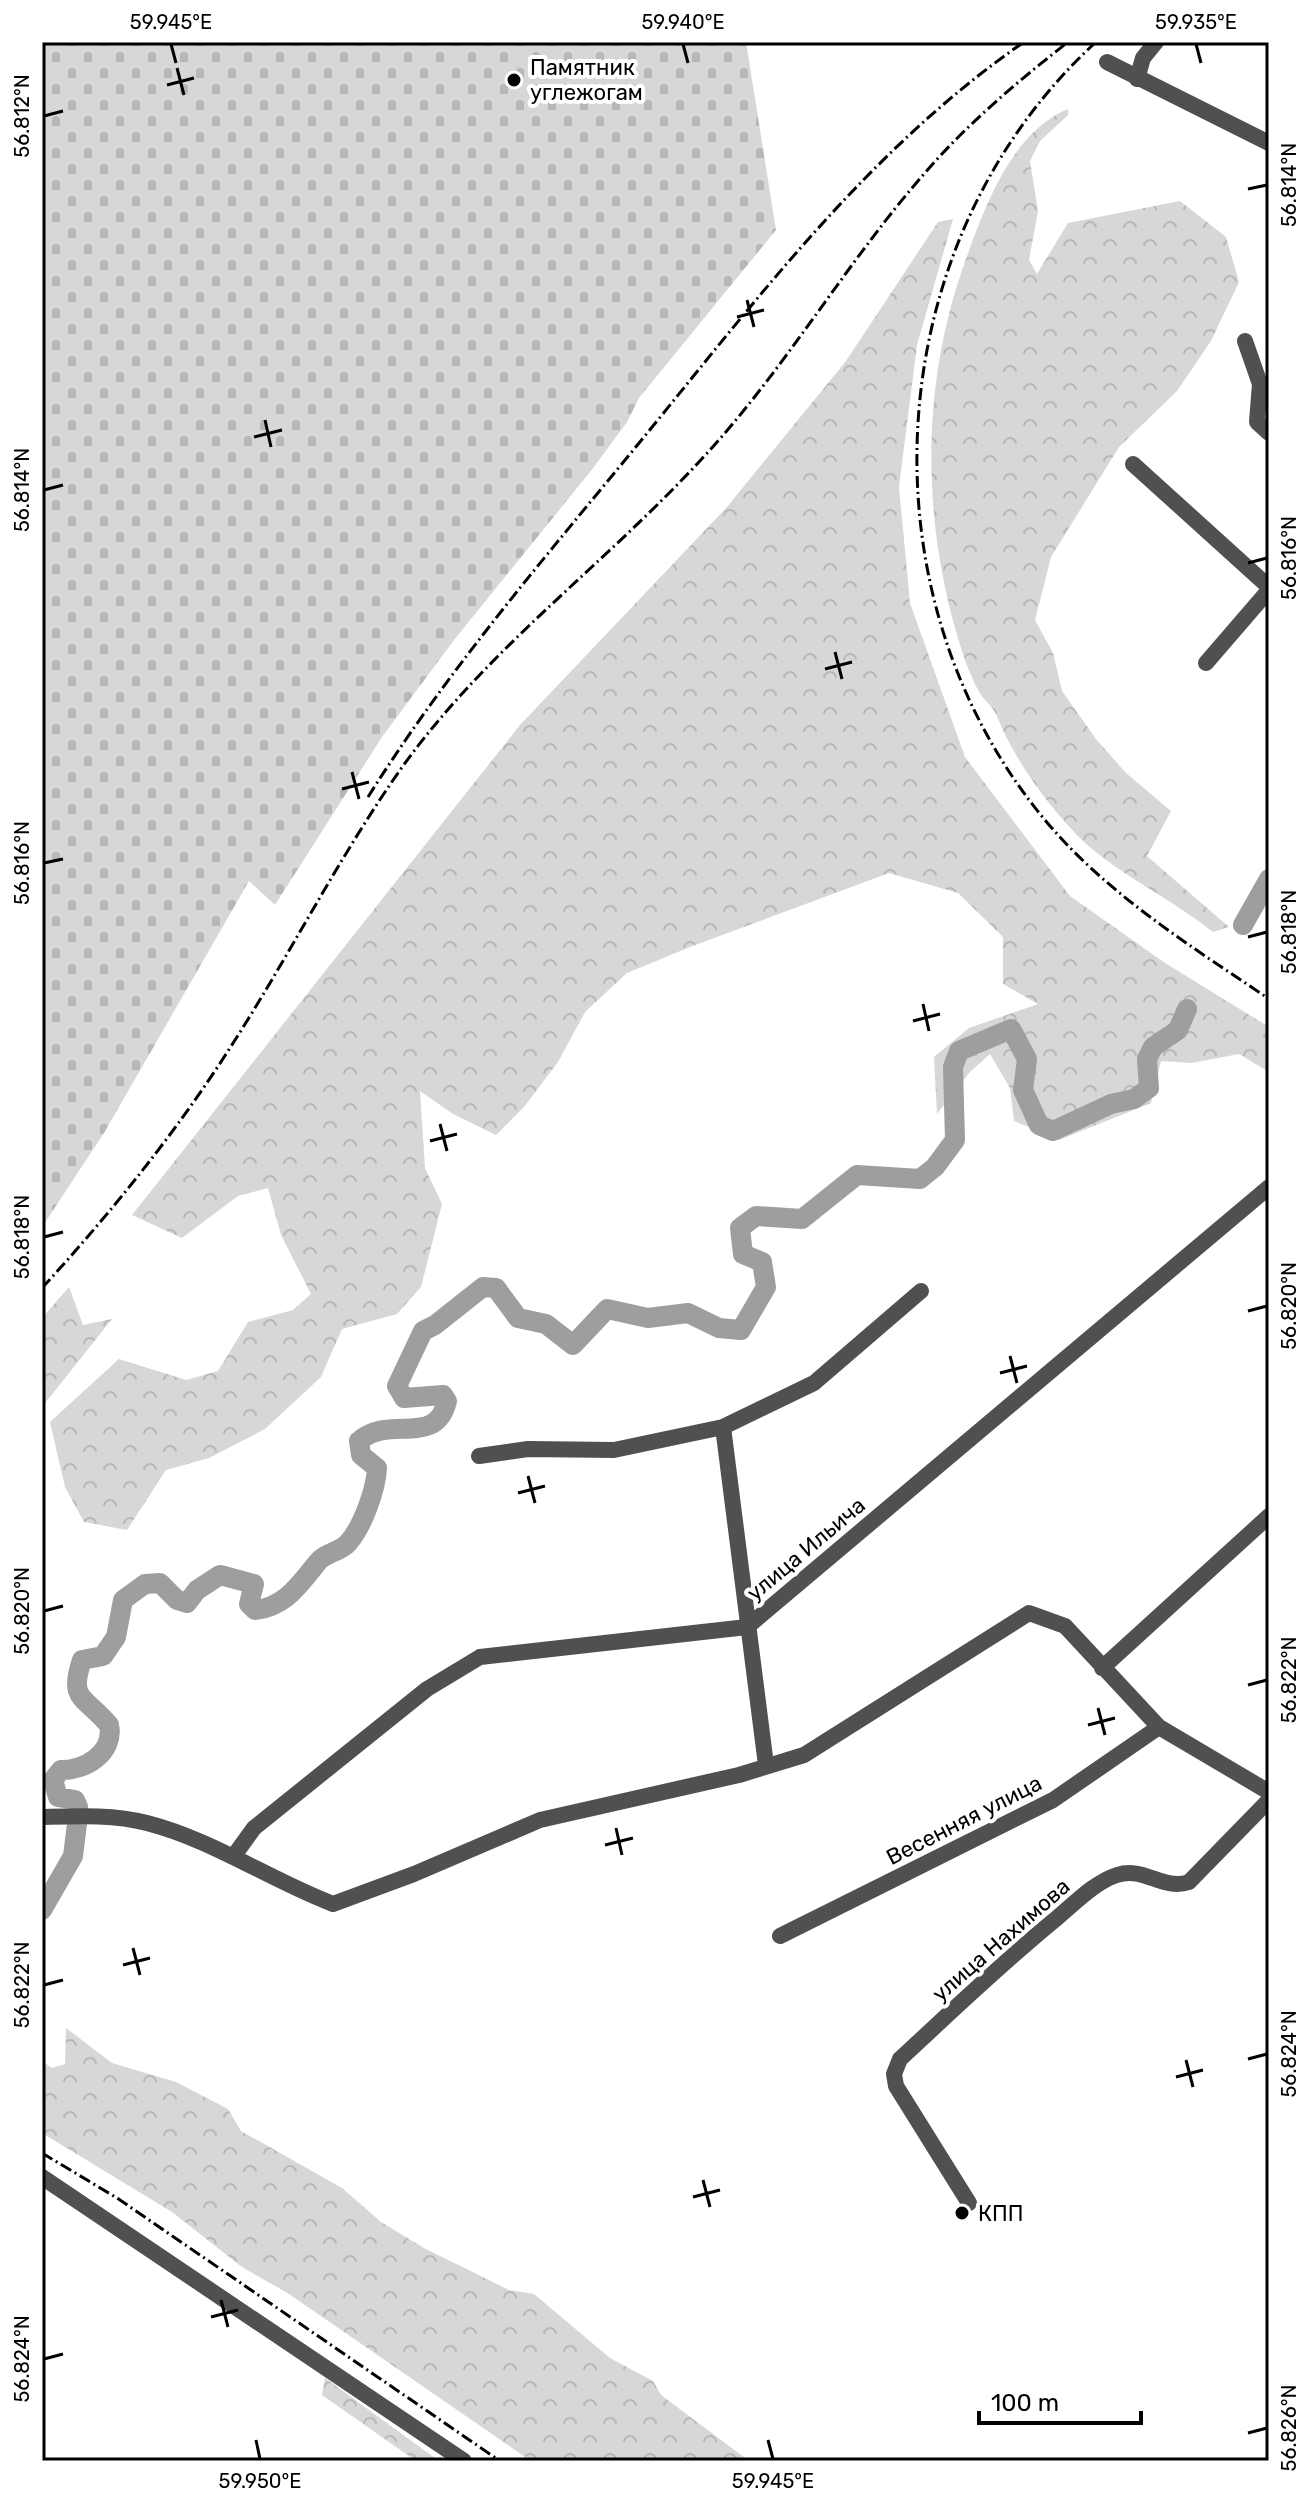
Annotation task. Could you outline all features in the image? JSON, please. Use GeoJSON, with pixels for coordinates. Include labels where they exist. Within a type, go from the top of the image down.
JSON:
{"type":"FeatureCollection","features":[{"type":"Feature","properties":{"kind":"street"},"geometry":{"type":"LineString","coordinates":[[1137,79],[1143,58],[1156,42]]}},
{"type":"Feature","properties":{"kind":"street"},"geometry":{"type":"LineString","coordinates":[[1107,62],[1269,143]]}},
{"type":"Feature","properties":{"kind":"street"},"geometry":{"type":"LineString","coordinates":[[1245,341],[1260,384],[1257,422],[1269,433]]}},
{"type":"Feature","properties":{"kind":"street"},"geometry":{"type":"LineString","coordinates":[[1133,464],[1269,589],[1206,663]]}},
{"type":"Feature","properties":{"kind":"street","name":"улица Ильича"},"geometry":{"type":"LineString","coordinates":[[233,1857],[254,1828],[427,1689],[480,1657],[747,1627],[1269,1187]]}},
{"type":"Feature","properties":{"kind":"street"},"geometry":{"type":"LineString","coordinates":[[479,1456],[528,1449],[614,1450],[723,1427],[814,1383],[921,1291]]}},
{"type":"Feature","properties":{"kind":"street"},"geometry":{"type":"LineString","coordinates":[[723,1427],[766,1765]]}},
{"type":"Feature","properties":{"kind":"street"},"geometry":{"type":"LineString","coordinates":[[1102,1668],[1269,1516]]}},
{"type":"Feature","properties":{"kind":"street"},"geometry":{"type":"LineString","coordinates":[[42,1817],[91,1816],[145,1822],[233,1857],[290,1888],[333,1904],[414,1874],[540,1820],[739,1775],[804,1755],[1029,1613],[1065,1626],[1159,1727],[1269,1792]]}},
{"type":"Feature","properties":{"kind":"street","name":"Весенняя улица"},"geometry":{"type":"LineString","coordinates":[[780,1936],[1053,1800],[1159,1727]]}},
{"type":"Feature","properties":{"kind":"street","name":"улица Нахимова"},"geometry":{"type":"LineString","coordinates":[[969,2203],[896,2086],[894,2074],[900,2059],[1003,1964],[1092,1889],[1112,1877],[1129,1872],[1173,1886],[1189,1882],[1269,1800]]}},
{"type":"Feature","properties":{"kind":"street"},"geometry":{"type":"LineString","coordinates":[[42,2177],[464,2461]]}},
{"type":"Feature","properties":{"kind":"green space"},"geometry":{"type":"Polygon","coordinates":[[[42,42],[746,42],[776,230],[639,398],[627,422],[594,467],[454,640],[382,737],[275,905],[249,881],[104,1133],[42,1227],[42,42]]]}},
{"type":"Feature","properties":{"kind":"green space"},"geometry":{"type":"Polygon","coordinates":[[[1068,109],[1068,115],[1040,141],[1030,161],[1038,211],[1029,260],[1037,274],[1068,223],[1180,201],[1226,237],[1239,282],[1211,341],[1177,391],[1119,447],[1051,557],[1035,620],[1053,653],[1062,691],[1096,739],[1126,773],[1171,811],[1147,856],[1229,927],[1213,932],[1084,842],[1033,782],[970,674],[949,603],[939,554],[931,454],[940,355],[951,307],[974,238],[1003,173],[1031,135],[1048,120],[1068,109]]]}},
{"type":"Feature","properties":{"kind":"green space"},"geometry":{"type":"Polygon","coordinates":[[[953,219],[917,345],[899,487],[910,603],[965,757],[1070,896],[1165,963],[1269,1027],[1269,1072],[1239,1054],[1192,1063],[1161,1061],[1151,1103],[1059,1140],[1014,1121],[1010,1088],[990,1054],[970,1072],[937,1114],[934,1057],[969,1028],[1038,1004],[1003,984],[1003,937],[958,893],[889,873],[690,947],[627,973],[585,1012],[558,1062],[524,1107],[496,1135],[453,1114],[420,1091],[425,1168],[442,1204],[421,1287],[397,1314],[342,1329],[321,1377],[265,1429],[209,1458],[166,1470],[127,1530],[84,1522],[65,1487],[50,1422],[119,1359],[186,1380],[218,1371],[248,1322],[293,1310],[311,1294],[281,1235],[268,1188],[238,1196],[182,1238],[132,1215],[520,725],[727,507],[846,361],[938,222],[953,219]]]}},
{"type":"Feature","properties":{"kind":"green space"},"geometry":{"type":"Polygon","coordinates":[[[69,1287],[83,1325],[112,1319],[42,1407],[42,1318],[69,1287]]]}},
{"type":"Feature","properties":{"kind":"green space"},"geometry":{"type":"Polygon","coordinates":[[[66,2028],[112,2063],[176,2082],[228,2109],[241,2131],[342,2188],[381,2222],[424,2248],[509,2290],[534,2294],[610,2358],[653,2381],[661,2395],[749,2461],[531,2461],[289,2294],[242,2267],[172,2212],[42,2133],[42,2061],[52,2068],[65,2064],[66,2028]]]}},
{"type":"Feature","properties":{"kind":"green space"},"geometry":{"type":"Polygon","coordinates":[[[325,2378],[439,2461],[416,2461],[322,2395],[325,2378]]]}},
{"type":"Feature","properties":{"kind":"waterway"},"geometry":{"type":"LineString","coordinates":[[1243,925],[1269,879]]}},
{"type":"Feature","properties":{"kind":"waterway"},"geometry":{"type":"LineString","coordinates":[[78,1807],[75,1800],[58,1797],[53,1780],[61,1770],[88,1764],[103,1752],[107,1744],[109,1725],[81,1697],[78,1673],[82,1660],[103,1656],[116,1637],[123,1600],[145,1584],[160,1583],[177,1600],[187,1603],[197,1590],[220,1575],[254,1584],[249,1604],[255,1610],[275,1604],[290,1594],[320,1560],[348,1543],[364,1517],[377,1468],[361,1455],[359,1441],[371,1433],[384,1430],[422,1427],[433,1423],[441,1415],[447,1401],[443,1395],[404,1398],[397,1386],[423,1331],[483,1287],[496,1288],[518,1318],[546,1324],[573,1345],[607,1309],[648,1318],[688,1313],[719,1328],[741,1330],[766,1287],[762,1262],[743,1254],[740,1228],[756,1216],[802,1219],[857,1175],[920,1179],[935,1167],[955,1140],[953,1067],[959,1051],[1011,1029],[1027,1059],[1023,1090],[1039,1125],[1053,1131],[1111,1104],[1134,1099],[1149,1088],[1147,1059],[1153,1047],[1178,1030],[1187,1009]]}},
{"type":"Feature","properties":{"kind":"waterway"},"geometry":{"type":"LineString","coordinates":[[42,1910],[73,1856],[77,1824]]}},
{"type":"Feature","properties":{"kind":"railway"},"geometry":{"type":"LineString","coordinates":[[368,797],[399,749],[500,612],[775,277],[820,226],[917,128],[969,83],[1024,42]]}},
{"type":"Feature","properties":{"kind":"railway"},"geometry":{"type":"LineString","coordinates":[[42,1288],[140,1174],[186,1113],[250,1017],[375,807],[432,728],[508,646],[630,531],[709,451],[765,383],[869,242],[940,156],[993,104],[1068,42]]}},
{"type":"Feature","properties":{"kind":"railway"},"geometry":{"type":"LineString","coordinates":[[1096,42],[1024,123],[970,214],[935,313],[918,417],[920,522],[941,625],[981,724],[1040,814],[1091,868],[1119,892],[1269,999]]}},
{"type":"Feature","properties":{"kind":"railway"},"geometry":{"type":"LineString","coordinates":[[42,2153],[117,2198],[500,2461]]}},
{"type":"Feature","properties":{"kind":"place","name":"Памятник углежогам"},"geometry":{"type":"Point","coordinates":[514,80]}},
{"type":"Feature","properties":{"kind":"place","name":"КПП"},"geometry":{"type":"Point","coordinates":[962,2213]}}]}
